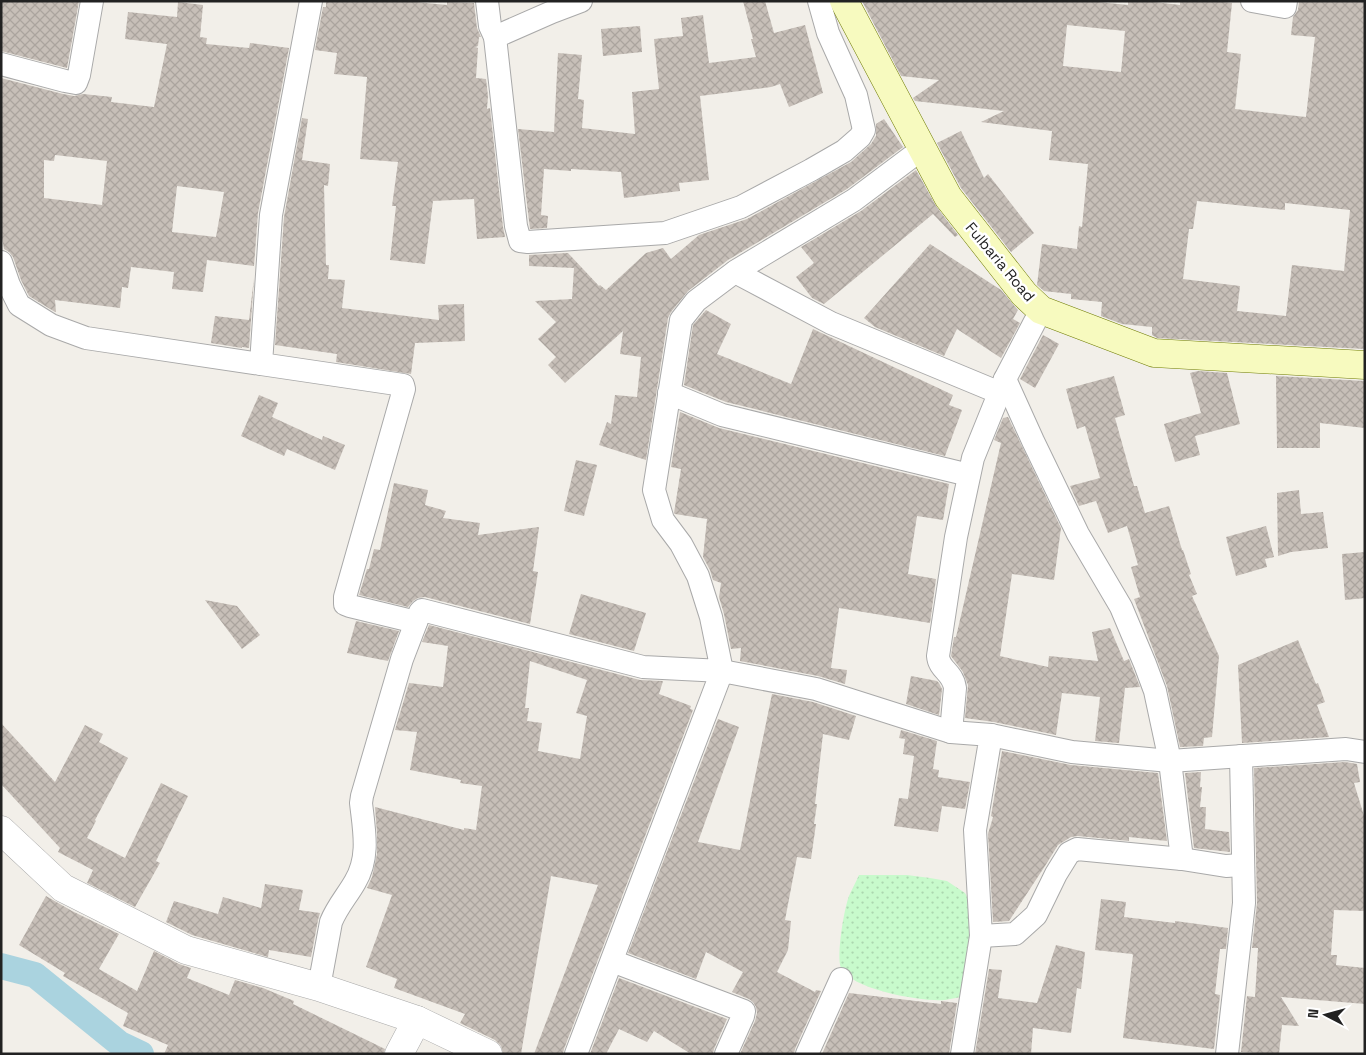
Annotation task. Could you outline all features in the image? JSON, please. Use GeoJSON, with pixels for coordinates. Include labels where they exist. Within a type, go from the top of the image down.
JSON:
{"type":"FeatureCollection","features":[{"type":"Feature","properties":{"kind":"main road","name":"Fulbaria Road"},"geometry":{"type":"LineString","coordinates":[[844,1],[948,198],[1024,294],[1041,310],[1154,354],[1365,365]]}},
{"type":"Feature","properties":{"kind":"street"},"geometry":{"type":"LineString","coordinates":[[1,64],[65,82],[76,83],[92,1]]}},
{"type":"Feature","properties":{"kind":"street"},"geometry":{"type":"LineString","coordinates":[[261,364],[271,215],[311,1]]}},
{"type":"Feature","properties":{"kind":"street"},"geometry":{"type":"LineString","coordinates":[[488,1],[490,26],[496,37],[516,226],[520,241],[528,242],[665,233],[741,207],[844,151],[860,138],[864,130],[856,95],[828,33],[818,1]]}},
{"type":"Feature","properties":{"kind":"street"},"geometry":{"type":"LineString","coordinates":[[496,37],[581,1]]}},
{"type":"Feature","properties":{"kind":"street"},"geometry":{"type":"LineString","coordinates":[[1252,1],[1285,7],[1286,1]]}},
{"type":"Feature","properties":{"kind":"street"},"geometry":{"type":"LineString","coordinates":[[576,1054],[722,671],[711,617],[698,576],[680,544],[663,520],[654,490],[682,320],[696,301],[736,272],[854,200],[922,149]]}},
{"type":"Feature","properties":{"kind":"street"},"geometry":{"type":"LineString","coordinates":[[1,262],[9,286],[19,305],[51,325],[86,338],[403,385],[404,389],[345,597],[345,604],[416,622]]}},
{"type":"Feature","properties":{"kind":"street"},"geometry":{"type":"LineString","coordinates":[[736,272],[831,323],[1003,386],[1033,441],[1078,534],[1121,607],[1146,664],[1155,692],[1170,761],[1182,859]]}},
{"type":"Feature","properties":{"kind":"street"},"geometry":{"type":"LineString","coordinates":[[951,732],[954,681],[949,673],[939,664],[938,656],[956,538],[973,458],[1003,386],[1041,310]]}},
{"type":"Feature","properties":{"kind":"street"},"geometry":{"type":"LineString","coordinates":[[669,393],[722,415],[970,475]]}},
{"type":"Feature","properties":{"kind":"street"},"geometry":{"type":"LineString","coordinates":[[319,987],[334,913],[355,882],[364,857],[366,844],[361,803],[362,796],[402,659],[422,610],[643,667],[722,671],[816,689],[951,732],[991,735],[1072,752],[1170,761],[1346,749],[1365,752]]}},
{"type":"Feature","properties":{"kind":"street"},"geometry":{"type":"LineString","coordinates":[[962,1054],[981,936],[976,830],[991,735]]}},
{"type":"Feature","properties":{"kind":"street"},"geometry":{"type":"LineString","coordinates":[[1227,1054],[1244,903],[1241,756]]}},
{"type":"Feature","properties":{"kind":"street"},"geometry":{"type":"LineString","coordinates":[[1,830],[64,888],[186,950],[319,987],[417,1020],[488,1054]]}},
{"type":"Feature","properties":{"kind":"street"},"geometry":{"type":"LineString","coordinates":[[981,936],[1015,934],[1036,915],[1056,874],[1069,853],[1077,849],[1182,859],[1226,866],[1243,865]]}},
{"type":"Feature","properties":{"kind":"street"},"geometry":{"type":"LineString","coordinates":[[612,961],[744,1011],[726,1054]]}},
{"type":"Feature","properties":{"kind":"street"},"geometry":{"type":"LineString","coordinates":[[807,1054],[841,979]]}},
{"type":"Feature","properties":{"kind":"street"},"geometry":{"type":"LineString","coordinates":[[399,1054],[417,1020]]}},
{"type":"Feature","properties":{"kind":"green space"},"geometry":{"type":"Polygon","coordinates":[[[859,875],[907,875],[930,878],[947,881],[965,893],[969,900],[972,923],[961,997],[935,1000],[905,997],[859,983],[848,976],[841,968],[839,954],[845,911],[849,896],[859,875]]]}},
{"type":"Feature","properties":{"kind":"building"},"geometry":{"type":"Polygon","coordinates":[[[1,1],[79,1],[67,68],[1,51],[1,1]]]}},
{"type":"Feature","properties":{"kind":"building"},"geometry":{"type":"Polygon","coordinates":[[[326,1],[405,1],[447,5],[447,2],[474,3],[477,28],[481,37],[479,37],[478,46],[475,47],[478,48],[476,78],[486,79],[487,109],[490,108],[505,237],[477,239],[474,199],[433,201],[425,264],[390,260],[396,206],[392,206],[398,162],[360,159],[367,77],[334,74],[337,53],[315,50],[323,7],[326,7],[326,1]]]}},
{"type":"Feature","properties":{"kind":"building"},"geometry":{"type":"Polygon","coordinates":[[[743,1],[765,1],[774,33],[805,25],[823,93],[789,107],[780,84],[771,87],[700,96],[709,180],[679,183],[680,191],[624,198],[621,172],[544,169],[541,215],[548,216],[547,228],[530,229],[518,129],[554,132],[558,53],[582,55],[578,99],[584,100],[582,128],[635,134],[632,92],[659,89],[654,39],[683,36],[681,18],[703,15],[709,63],[756,57],[743,1]]]}},
{"type":"Feature","properties":{"kind":"building"},"geometry":{"type":"Polygon","coordinates":[[[862,1],[1089,1],[1128,5],[1128,1],[1146,1],[1180,5],[1180,1],[1216,1],[1232,3],[1227,52],[1241,54],[1235,109],[1306,117],[1315,37],[1291,35],[1293,17],[1298,10],[1299,1],[1365,1],[1365,349],[1157,338],[1152,335],[1152,327],[1122,324],[1101,316],[1102,302],[1071,299],[1071,294],[1044,291],[1037,285],[1042,244],[1077,249],[1079,226],[1082,227],[1088,164],[1049,160],[1052,131],[981,122],[1004,111],[915,101],[913,98],[939,80],[901,76],[862,1]],[[1067,25],[1063,66],[1121,72],[1125,31],[1067,25]],[[1197,201],[1193,229],[1189,229],[1183,279],[1240,286],[1237,311],[1286,316],[1292,265],[1344,271],[1350,210],[1285,203],[1285,210],[1197,201]]]}},
{"type":"Feature","properties":{"kind":"building"},"geometry":{"type":"Polygon","coordinates":[[[178,2],[203,5],[200,37],[207,38],[206,44],[249,48],[250,43],[289,48],[258,213],[254,266],[207,260],[203,292],[172,289],[174,272],[131,267],[128,288],[122,287],[120,308],[55,300],[55,312],[29,296],[13,257],[4,249],[1,233],[1,78],[63,94],[112,97],[111,102],[154,107],[167,44],[125,39],[128,12],[177,17],[178,2]],[[55,155],[54,161],[44,160],[44,198],[102,205],[107,161],[55,155]],[[177,186],[172,232],[216,237],[224,192],[177,186]]]}},
{"type":"Feature","properties":{"kind":"building"},"geometry":{"type":"Polygon","coordinates":[[[640,26],[642,52],[603,56],[601,29],[640,26]]]}},
{"type":"Feature","properties":{"kind":"building"},"geometry":{"type":"Polygon","coordinates":[[[302,118],[308,119],[302,160],[330,164],[328,186],[324,185],[326,265],[329,265],[328,279],[345,280],[342,308],[439,320],[438,305],[464,304],[465,341],[415,343],[411,374],[336,362],[337,354],[275,345],[284,217],[302,118]]]}},
{"type":"Feature","properties":{"kind":"building"},"geometry":{"type":"Polygon","coordinates":[[[884,119],[903,147],[847,189],[728,260],[688,291],[671,312],[668,318],[646,460],[599,445],[607,422],[611,424],[615,395],[637,397],[641,357],[620,354],[623,331],[565,383],[548,365],[556,357],[538,339],[556,322],[535,301],[572,299],[574,268],[529,266],[529,255],[568,253],[599,286],[606,290],[646,253],[663,248],[671,259],[699,235],[747,219],[851,162],[871,144],[876,136],[876,124],[884,119]]]}},
{"type":"Feature","properties":{"kind":"building"},"geometry":{"type":"Polygon","coordinates":[[[961,131],[984,178],[988,174],[1034,233],[1011,252],[961,188],[937,143],[961,131]]]}},
{"type":"Feature","properties":{"kind":"building"},"geometry":{"type":"Polygon","coordinates":[[[916,170],[936,206],[958,235],[955,237],[933,214],[824,304],[812,298],[796,277],[814,263],[801,247],[861,211],[916,170]]]}},
{"type":"Feature","properties":{"kind":"building"},"geometry":{"type":"Polygon","coordinates":[[[930,244],[1001,290],[1018,310],[1013,319],[1020,323],[1001,358],[957,329],[944,356],[875,327],[864,318],[930,244]]]}},
{"type":"Feature","properties":{"kind":"building"},"geometry":{"type":"Polygon","coordinates":[[[254,278],[249,348],[211,343],[215,316],[249,320],[254,278]]]}},
{"type":"Feature","properties":{"kind":"building"},"geometry":{"type":"Polygon","coordinates":[[[706,310],[731,324],[717,354],[791,384],[813,329],[953,395],[949,405],[962,410],[945,456],[726,402],[684,385],[693,325],[706,310]]]}},
{"type":"Feature","properties":{"kind":"building"},"geometry":{"type":"Polygon","coordinates":[[[1043,335],[1059,344],[1035,388],[1020,379],[1043,335]]]}},
{"type":"Feature","properties":{"kind":"building"},"geometry":{"type":"Polygon","coordinates":[[[1198,371],[1227,373],[1240,424],[1195,436],[1200,455],[1175,462],[1164,424],[1201,413],[1190,373],[1198,371]]]}},
{"type":"Feature","properties":{"kind":"building"},"geometry":{"type":"Polygon","coordinates":[[[1114,376],[1125,415],[1115,418],[1134,486],[1137,486],[1145,513],[1169,506],[1191,574],[1189,575],[1197,594],[1192,596],[1219,656],[1212,737],[1204,738],[1203,746],[1180,747],[1167,686],[1134,599],[1140,597],[1131,567],[1138,565],[1127,526],[1108,533],[1096,501],[1079,506],[1070,486],[1100,478],[1085,426],[1077,429],[1066,389],[1114,376]]]}},
{"type":"Feature","properties":{"kind":"building"},"geometry":{"type":"Polygon","coordinates":[[[1276,376],[1365,381],[1365,428],[1320,423],[1320,448],[1277,448],[1276,376]]]}},
{"type":"Feature","properties":{"kind":"building"},"geometry":{"type":"Polygon","coordinates":[[[259,395],[278,403],[272,417],[322,440],[323,436],[345,445],[335,470],[287,449],[284,456],[241,436],[259,395]]]}},
{"type":"Feature","properties":{"kind":"building"},"geometry":{"type":"Polygon","coordinates":[[[680,412],[719,428],[949,484],[943,520],[917,516],[908,574],[936,579],[930,623],[839,608],[831,668],[847,670],[845,684],[818,676],[740,661],[741,648],[731,649],[719,597],[721,583],[713,580],[703,557],[707,519],[674,513],[681,469],[671,467],[680,412]]]}},
{"type":"Feature","properties":{"kind":"building"},"geometry":{"type":"Polygon","coordinates":[[[1008,417],[1061,528],[1054,580],[1012,574],[1000,656],[1048,667],[1049,656],[1098,661],[1092,632],[1110,628],[1124,661],[1129,659],[1140,687],[1125,688],[1119,743],[1095,741],[1100,697],[1062,693],[1056,735],[965,718],[968,685],[963,672],[951,656],[1001,443],[994,440],[1003,418],[1008,417]]]}},
{"type":"Feature","properties":{"kind":"building"},"geometry":{"type":"Polygon","coordinates":[[[576,460],[597,465],[584,516],[564,511],[576,460]]]}},
{"type":"Feature","properties":{"kind":"building"},"geometry":{"type":"Polygon","coordinates":[[[394,483],[428,490],[425,505],[446,511],[443,518],[480,523],[478,535],[539,527],[533,571],[538,572],[530,624],[425,597],[418,598],[408,607],[359,595],[374,549],[380,550],[394,483]]]}},
{"type":"Feature","properties":{"kind":"building"},"geometry":{"type":"Polygon","coordinates":[[[1299,490],[1301,514],[1323,512],[1328,548],[1291,552],[1278,556],[1277,493],[1299,490]]]}},
{"type":"Feature","properties":{"kind":"building"},"geometry":{"type":"Polygon","coordinates":[[[1266,526],[1274,557],[1265,559],[1267,567],[1236,576],[1226,537],[1266,526]]]}},
{"type":"Feature","properties":{"kind":"building"},"geometry":{"type":"Polygon","coordinates":[[[1365,552],[1365,598],[1345,600],[1342,554],[1365,552]]]}},
{"type":"Feature","properties":{"kind":"building"},"geometry":{"type":"Polygon","coordinates":[[[581,594],[646,613],[634,651],[569,634],[581,594]]]}},
{"type":"Feature","properties":{"kind":"building"},"geometry":{"type":"Polygon","coordinates":[[[205,600],[237,606],[260,635],[242,649],[205,600]]]}},
{"type":"Feature","properties":{"kind":"building"},"geometry":{"type":"Polygon","coordinates":[[[356,621],[399,631],[388,661],[347,653],[356,621]]]}},
{"type":"Feature","properties":{"kind":"building"},"geometry":{"type":"Polygon","coordinates":[[[429,625],[640,680],[663,681],[659,694],[691,706],[690,709],[693,710],[563,1054],[534,1054],[598,885],[551,876],[521,1054],[503,1054],[501,1046],[495,1040],[460,1023],[465,1014],[394,988],[397,979],[366,967],[392,895],[367,888],[372,877],[377,854],[375,807],[464,830],[464,828],[476,830],[482,786],[460,783],[461,780],[410,770],[417,732],[395,730],[409,683],[443,687],[448,646],[422,642],[429,625]],[[530,661],[525,708],[529,708],[527,721],[542,723],[538,751],[580,759],[587,716],[576,713],[587,680],[530,661]]]}},
{"type":"Feature","properties":{"kind":"building"},"geometry":{"type":"Polygon","coordinates":[[[1298,640],[1325,702],[1317,705],[1329,737],[1242,743],[1238,665],[1298,640]]]}},
{"type":"Feature","properties":{"kind":"building"},"geometry":{"type":"Polygon","coordinates":[[[911,676],[939,683],[942,689],[939,715],[906,704],[911,676]]]}},
{"type":"Feature","properties":{"kind":"building"},"geometry":{"type":"Polygon","coordinates":[[[772,694],[813,702],[856,716],[849,740],[823,734],[815,804],[817,804],[814,824],[816,824],[811,859],[797,857],[785,920],[791,921],[788,950],[777,972],[815,992],[816,990],[821,991],[794,1054],[740,1054],[757,1013],[753,1002],[732,992],[743,972],[706,952],[696,979],[628,953],[718,719],[739,727],[698,842],[740,850],[772,694]]]}},
{"type":"Feature","properties":{"kind":"building"},"geometry":{"type":"Polygon","coordinates":[[[1,723],[55,782],[85,725],[103,734],[99,742],[128,758],[87,838],[125,858],[161,783],[188,796],[156,861],[160,863],[135,907],[87,883],[93,870],[58,852],[60,848],[1,784],[1,723]]]}},
{"type":"Feature","properties":{"kind":"building"},"geometry":{"type":"Polygon","coordinates":[[[901,730],[937,741],[933,769],[939,770],[938,777],[970,782],[965,809],[942,806],[938,832],[894,826],[899,798],[908,799],[914,756],[903,754],[905,739],[899,738],[901,730]]]}},
{"type":"Feature","properties":{"kind":"building"},"geometry":{"type":"Polygon","coordinates":[[[1002,751],[1071,765],[1158,773],[1167,841],[1129,837],[1129,841],[1071,837],[1058,845],[1009,921],[993,922],[988,834],[993,817],[991,816],[1002,751]]]}},
{"type":"Feature","properties":{"kind":"building"},"geometry":{"type":"Polygon","coordinates":[[[1345,762],[1357,764],[1360,782],[1354,783],[1365,819],[1365,911],[1334,910],[1331,955],[1337,955],[1336,965],[1365,968],[1365,1004],[1281,997],[1299,1026],[1282,1025],[1279,1054],[1241,1052],[1247,996],[1255,997],[1258,948],[1252,948],[1257,903],[1254,768],[1345,762]]]}},
{"type":"Feature","properties":{"kind":"building"},"geometry":{"type":"Polygon","coordinates":[[[1201,772],[1200,807],[1206,807],[1205,829],[1229,832],[1230,852],[1194,848],[1185,773],[1201,772]]]}},
{"type":"Feature","properties":{"kind":"building"},"geometry":{"type":"Polygon","coordinates":[[[265,884],[303,890],[299,910],[320,913],[311,957],[269,950],[268,957],[192,935],[166,922],[174,901],[218,914],[223,897],[261,908],[265,884]]]}},
{"type":"Feature","properties":{"kind":"building"},"geometry":{"type":"Polygon","coordinates":[[[46,896],[119,934],[99,969],[137,991],[154,951],[191,968],[187,978],[229,995],[235,980],[263,988],[294,1001],[293,1004],[385,1049],[384,1054],[164,1054],[168,1045],[123,1026],[128,1013],[63,976],[65,973],[19,945],[46,896]]]}},
{"type":"Feature","properties":{"kind":"building"},"geometry":{"type":"Polygon","coordinates":[[[1101,899],[1126,902],[1124,917],[1228,928],[1226,949],[1220,949],[1215,994],[1220,995],[1214,1049],[1123,1038],[1133,955],[1095,950],[1101,899]]]}},
{"type":"Feature","properties":{"kind":"building"},"geometry":{"type":"Polygon","coordinates":[[[1056,945],[1085,952],[1081,989],[1077,988],[1071,1033],[1033,1028],[1031,1054],[975,1054],[989,969],[1002,970],[998,998],[1037,1003],[1056,945]]]}},
{"type":"Feature","properties":{"kind":"building"},"geometry":{"type":"Polygon","coordinates":[[[619,978],[727,1019],[713,1054],[691,1054],[654,1031],[647,1042],[619,1029],[606,1054],[590,1054],[619,978]]]}},
{"type":"Feature","properties":{"kind":"building"},"geometry":{"type":"Polygon","coordinates":[[[849,993],[941,1004],[941,1001],[957,1003],[949,1054],[822,1054],[849,993]]]}},
{"type":"Feature","properties":{"kind":"waterway"},"geometry":{"type":"LineString","coordinates":[[1,966],[35,975],[120,1044],[141,1054]]}}]}
